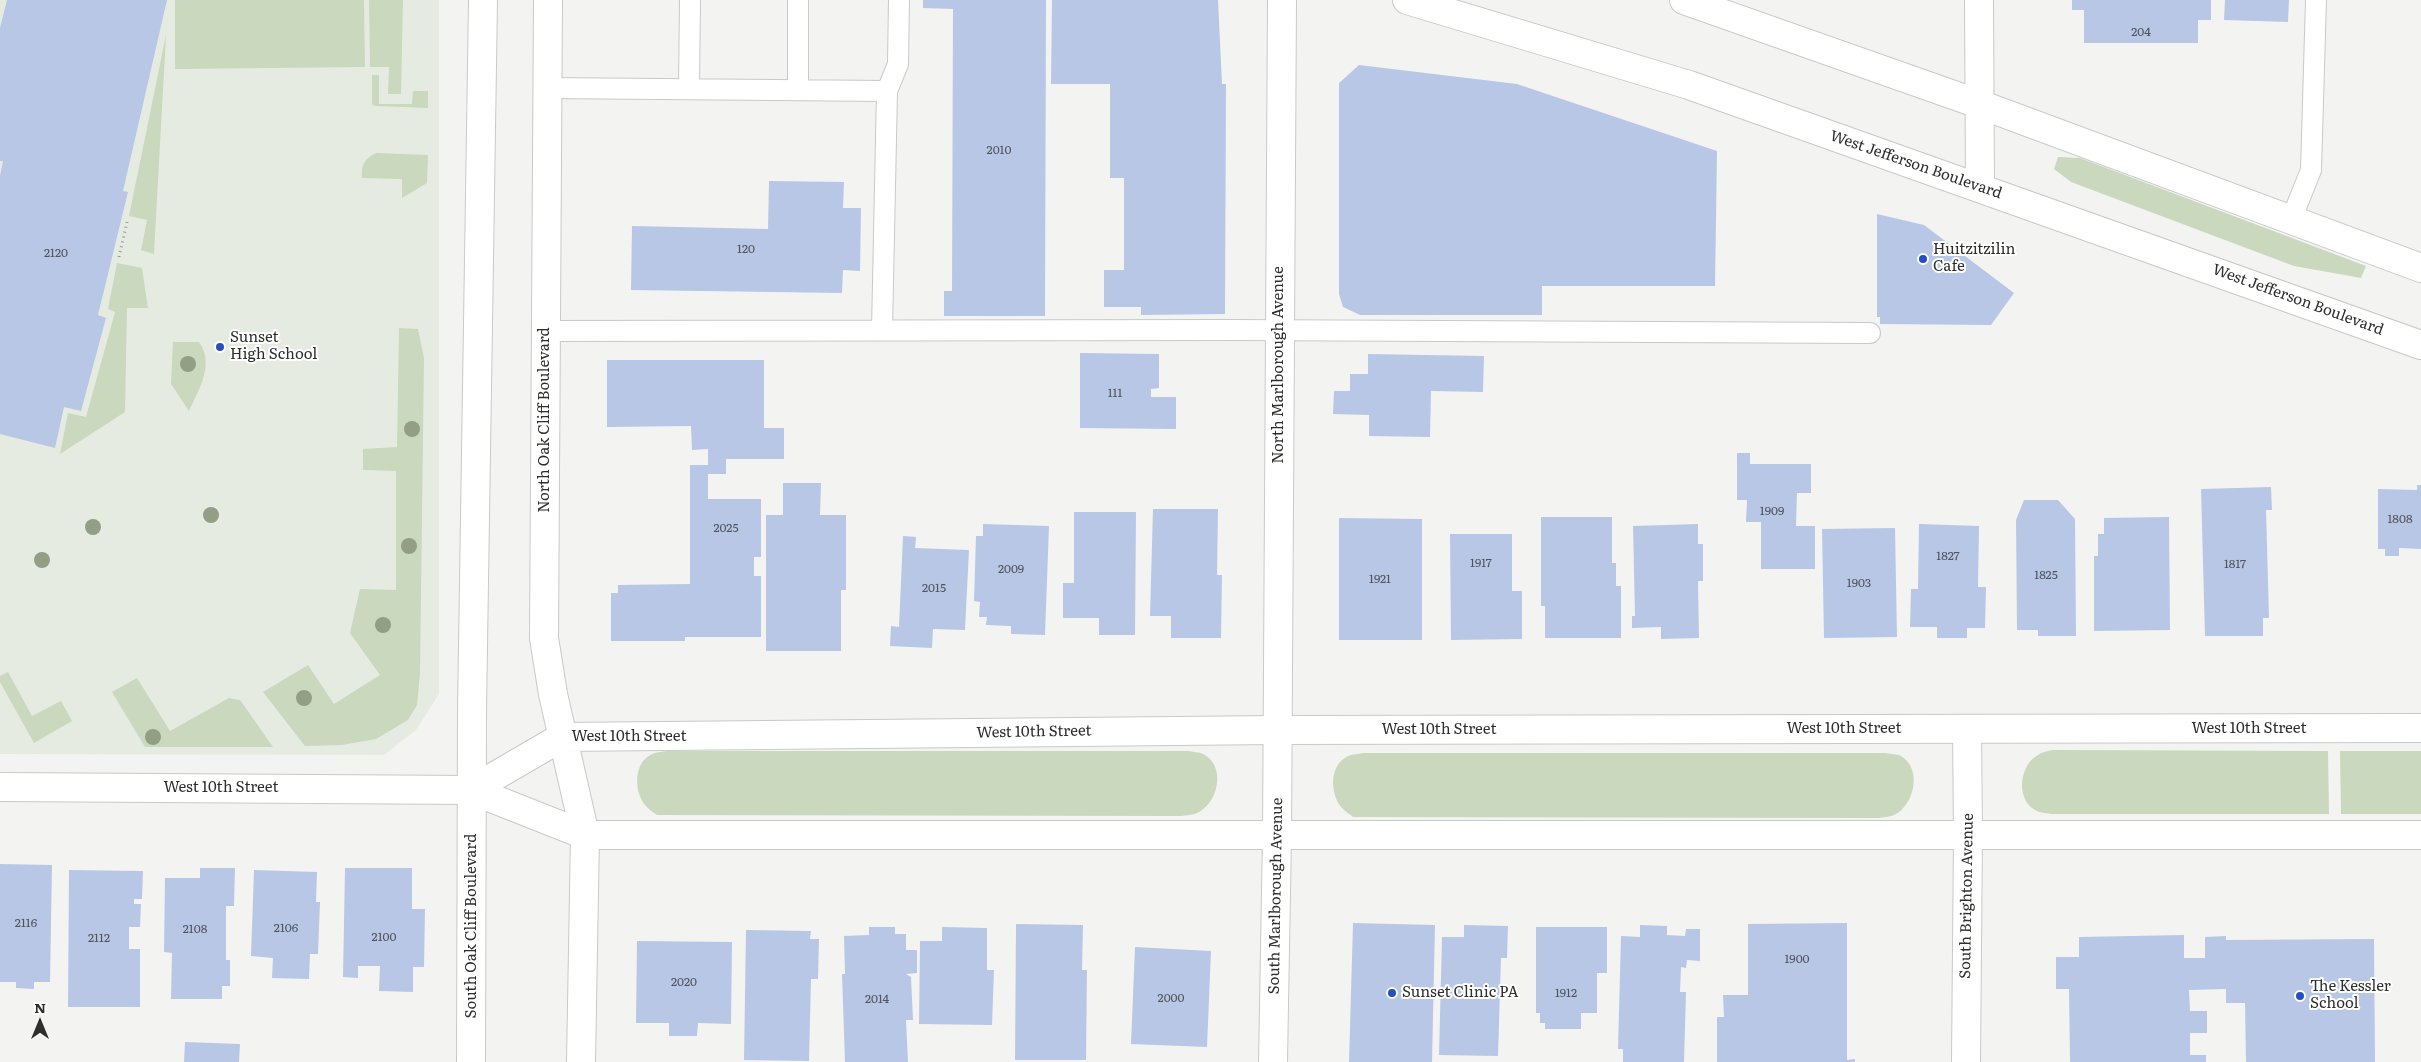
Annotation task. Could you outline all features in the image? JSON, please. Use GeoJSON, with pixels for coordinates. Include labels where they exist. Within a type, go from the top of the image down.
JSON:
{"type":"FeatureCollection","features":[{"type":"Feature","properties":{"kind":"street"},"geometry":{"type":"LineString","coordinates":[[471,790],[483,0]]}},
{"type":"Feature","properties":{"kind":"street","name":"North Oak Cliff Boulevard"},"geometry":{"type":"LineString","coordinates":[[548,0],[544,638],[562,737],[585,835]]}},
{"type":"Feature","properties":{"kind":"street","name":"North Marlborough Avenue"},"geometry":{"type":"LineString","coordinates":[[1277,730],[1282,0]]}},
{"type":"Feature","properties":{"kind":"street","name":"West Jefferson Boulevard"},"geometry":{"type":"LineString","coordinates":[[1407,0],[1689,85],[2421,345]]}},
{"type":"Feature","properties":{"kind":"street"},"geometry":{"type":"LineString","coordinates":[[1684,0],[1979,104],[2421,268]]}},
{"type":"Feature","properties":{"kind":"street"},"geometry":{"type":"LineString","coordinates":[[1979,0],[1980,187]]}},
{"type":"Feature","properties":{"kind":"street","name":"West 10th Street"},"geometry":{"type":"LineString","coordinates":[[471,790],[562,737],[1277,730],[2421,728]]}},
{"type":"Feature","properties":{"kind":"street","name":"South Brighton Avenue"},"geometry":{"type":"LineString","coordinates":[[1966,1062],[1967,729]]}},
{"type":"Feature","properties":{"kind":"street","name":"South Marlborough Avenue"},"geometry":{"type":"LineString","coordinates":[[1273,1062],[1277,730]]}},
{"type":"Feature","properties":{"kind":"street","name":"West 10th Street"},"geometry":{"type":"LineString","coordinates":[[0,787],[471,790],[585,835],[2421,835]]}},
{"type":"Feature","properties":{"kind":"street","name":"South Oak Cliff Boulevard"},"geometry":{"type":"LineString","coordinates":[[471,790],[472,1062]]}},
{"type":"Feature","properties":{"kind":"street"},"geometry":{"type":"LineString","coordinates":[[581,1062],[585,835]]}},
{"type":"Feature","properties":{"kind":"lane"},"geometry":{"type":"LineString","coordinates":[[689,88],[690,0]]}},
{"type":"Feature","properties":{"kind":"lane"},"geometry":{"type":"LineString","coordinates":[[798,0],[798,90]]}},
{"type":"Feature","properties":{"kind":"lane"},"geometry":{"type":"LineString","coordinates":[[882,330],[887,91],[898,64],[899,0]]}},
{"type":"Feature","properties":{"kind":"lane"},"geometry":{"type":"LineString","coordinates":[[2292,220],[2311,170],[2316,0]]}},
{"type":"Feature","properties":{"kind":"lane"},"geometry":{"type":"LineString","coordinates":[[547,88],[887,91]]}},
{"type":"Feature","properties":{"kind":"lane"},"geometry":{"type":"LineString","coordinates":[[546,331],[882,330],[1870,333]]}},
{"type":"Feature","properties":{"kind":"path"},"geometry":{"type":"LineString","coordinates":[[119,257],[126,222]]}},
{"type":"Feature","properties":{"kind":"shaded area","name":"Sunset High School"},"geometry":{"type":"Polygon","coordinates":[[[0,0],[439,0],[439,694],[416,730],[384,755],[0,754],[0,0]]]}},
{"type":"Feature","properties":{"kind":"green space"},"geometry":{"type":"Polygon","coordinates":[[[175,0],[364,0],[365,67],[175,69],[175,0]]]}},
{"type":"Feature","properties":{"kind":"green space"},"geometry":{"type":"Polygon","coordinates":[[[369,0],[403,0],[401,94],[388,94],[389,67],[370,67],[369,0]]]}},
{"type":"Feature","properties":{"kind":"green space"},"geometry":{"type":"Polygon","coordinates":[[[166,35],[154,254],[141,250],[147,220],[129,216],[166,35]]]}},
{"type":"Feature","properties":{"kind":"green space"},"geometry":{"type":"Polygon","coordinates":[[[372,75],[379,75],[379,104],[412,104],[413,91],[428,91],[428,108],[375,106],[372,104],[372,75]]]}},
{"type":"Feature","properties":{"kind":"green space"},"geometry":{"type":"Polygon","coordinates":[[[376,153],[428,155],[427,183],[402,198],[402,179],[362,178],[364,163],[376,153]]]}},
{"type":"Feature","properties":{"kind":"green space"},"geometry":{"type":"Polygon","coordinates":[[[2058,157],[2080,158],[2366,266],[2361,278],[2294,266],[2071,182],[2054,169],[2058,157]]]}},
{"type":"Feature","properties":{"kind":"green space"},"geometry":{"type":"Polygon","coordinates":[[[117,263],[142,268],[148,308],[127,308],[125,412],[60,454],[68,413],[86,417],[115,312],[108,309],[117,263]]]}},
{"type":"Feature","properties":{"kind":"green space"},"geometry":{"type":"Polygon","coordinates":[[[399,328],[418,329],[424,358],[420,673],[417,705],[408,720],[376,739],[342,745],[305,746],[263,692],[308,665],[334,704],[380,675],[350,633],[360,589],[396,590],[396,471],[363,470],[363,449],[397,447],[399,328]]]}},
{"type":"Feature","properties":{"kind":"green space"},"geometry":{"type":"Polygon","coordinates":[[[173,342],[199,342],[204,350],[206,368],[201,385],[189,411],[171,384],[173,342]]]}},
{"type":"Feature","properties":{"kind":"green space"},"geometry":{"type":"Polygon","coordinates":[[[8,672],[32,716],[61,701],[72,721],[34,743],[0,682],[0,676],[8,672]]]}},
{"type":"Feature","properties":{"kind":"green space"},"geometry":{"type":"Polygon","coordinates":[[[137,678],[170,731],[229,698],[240,700],[273,747],[145,747],[112,692],[137,678]]]}},
{"type":"Feature","properties":{"kind":"green space"},"geometry":{"type":"Polygon","coordinates":[[[2053,750],[2328,751],[2329,814],[2052,814],[2040,812],[2030,806],[2025,799],[2022,783],[2027,767],[2032,760],[2041,753],[2053,750]]]}},
{"type":"Feature","properties":{"kind":"green space"},"geometry":{"type":"Polygon","coordinates":[[[667,751],[1188,751],[1201,753],[1210,760],[1215,767],[1217,785],[1210,802],[1204,808],[1195,814],[1181,816],[657,815],[641,799],[637,778],[641,764],[646,758],[654,753],[667,751]]]}},
{"type":"Feature","properties":{"kind":"green space"},"geometry":{"type":"Polygon","coordinates":[[[2340,751],[2421,751],[2421,814],[2341,814],[2340,751]]]}},
{"type":"Feature","properties":{"kind":"green space"},"geometry":{"type":"Polygon","coordinates":[[[1364,753],[1885,753],[1899,755],[1908,762],[1914,778],[1911,796],[1907,804],[1892,816],[1878,818],[1353,817],[1337,801],[1333,780],[1337,766],[1342,760],[1350,755],[1364,753]]]}},
{"type":"Feature","properties":{"kind":"building"},"geometry":{"type":"Polygon","coordinates":[[[7,0],[167,0],[123,191],[128,192],[98,315],[106,318],[81,411],[64,407],[55,448],[0,434],[0,176],[3,161],[0,161],[0,28],[7,0]]]}},
{"type":"Feature","properties":{"kind":"building"},"geometry":{"type":"Polygon","coordinates":[[[923,0],[1046,0],[1045,316],[944,316],[944,291],[952,291],[953,9],[923,8],[923,0]]]}},
{"type":"Feature","properties":{"kind":"building"},"geometry":{"type":"Polygon","coordinates":[[[1052,0],[1218,0],[1222,84],[1226,84],[1225,314],[1141,315],[1141,307],[1104,307],[1104,270],[1124,270],[1124,178],[1110,178],[1110,84],[1051,84],[1052,0]]]}},
{"type":"Feature","properties":{"kind":"building"},"geometry":{"type":"Polygon","coordinates":[[[2072,0],[2211,0],[2211,20],[2198,20],[2198,43],[2084,43],[2084,10],[2072,10],[2072,0]]]}},
{"type":"Feature","properties":{"kind":"building"},"geometry":{"type":"Polygon","coordinates":[[[2225,0],[2289,0],[2288,22],[2224,20],[2225,0]]]}},
{"type":"Feature","properties":{"kind":"building"},"geometry":{"type":"Polygon","coordinates":[[[1359,65],[1517,84],[1717,151],[1715,286],[1542,286],[1542,315],[1360,315],[1343,307],[1339,294],[1339,83],[1359,65]]]}},
{"type":"Feature","properties":{"kind":"building"},"geometry":{"type":"Polygon","coordinates":[[[769,181],[844,182],[843,208],[861,208],[860,271],[843,270],[842,293],[631,290],[632,226],[768,229],[769,181]]]}},
{"type":"Feature","properties":{"kind":"building","name":"Huitzitzilin Cafe"},"geometry":{"type":"Polygon","coordinates":[[[1877,214],[1924,225],[2014,293],[1991,325],[1880,324],[1880,317],[1877,317],[1877,214]]]}},
{"type":"Feature","properties":{"kind":"building"},"geometry":{"type":"Polygon","coordinates":[[[1080,353],[1159,354],[1159,388],[1151,389],[1151,397],[1176,397],[1176,429],[1080,428],[1080,353]]]}},
{"type":"Feature","properties":{"kind":"building"},"geometry":{"type":"Polygon","coordinates":[[[1368,354],[1484,356],[1483,392],[1431,391],[1430,437],[1369,436],[1369,415],[1333,414],[1334,391],[1350,391],[1350,374],[1368,374],[1368,354]]]}},
{"type":"Feature","properties":{"kind":"building"},"geometry":{"type":"Polygon","coordinates":[[[607,360],[764,360],[764,428],[784,428],[784,459],[726,459],[726,474],[708,474],[708,499],[761,499],[761,557],[754,557],[754,576],[761,576],[761,637],[685,637],[685,641],[611,641],[611,593],[618,593],[618,585],[690,584],[690,465],[708,465],[708,449],[692,450],[691,426],[607,427],[607,360]]]}},
{"type":"Feature","properties":{"kind":"building"},"geometry":{"type":"Polygon","coordinates":[[[1737,453],[1750,453],[1750,464],[1811,464],[1811,493],[1797,493],[1796,526],[1815,526],[1815,569],[1761,569],[1761,522],[1746,522],[1747,500],[1737,500],[1737,453]]]}},
{"type":"Feature","properties":{"kind":"building"},"geometry":{"type":"Polygon","coordinates":[[[783,483],[821,483],[820,515],[846,515],[846,590],[841,590],[841,651],[766,651],[766,515],[783,515],[783,483]]]}},
{"type":"Feature","properties":{"kind":"building"},"geometry":{"type":"Polygon","coordinates":[[[2417,485],[2421,485],[2421,549],[2399,548],[2399,556],[2385,556],[2385,549],[2378,549],[2378,489],[2417,490],[2417,485]]]}},
{"type":"Feature","properties":{"kind":"building"},"geometry":{"type":"Polygon","coordinates":[[[2271,487],[2272,510],[2266,510],[2269,618],[2263,618],[2263,636],[2205,636],[2201,489],[2271,487]]]}},
{"type":"Feature","properties":{"kind":"building"},"geometry":{"type":"Polygon","coordinates":[[[2024,500],[2058,500],[2075,519],[2076,636],[2038,636],[2038,630],[2017,630],[2016,520],[2024,500]]]}},
{"type":"Feature","properties":{"kind":"building"},"geometry":{"type":"Polygon","coordinates":[[[1153,509],[1218,509],[1217,575],[1222,575],[1221,638],[1171,638],[1171,616],[1150,616],[1153,509]]]}},
{"type":"Feature","properties":{"kind":"building"},"geometry":{"type":"Polygon","coordinates":[[[1074,512],[1136,512],[1135,635],[1099,635],[1099,618],[1063,618],[1063,583],[1074,583],[1074,512]]]}},
{"type":"Feature","properties":{"kind":"building"},"geometry":{"type":"Polygon","coordinates":[[[1541,517],[1612,517],[1612,563],[1616,563],[1616,586],[1621,586],[1621,638],[1545,638],[1545,606],[1541,606],[1541,517]]]}},
{"type":"Feature","properties":{"kind":"building"},"geometry":{"type":"Polygon","coordinates":[[[2169,517],[2170,630],[2094,631],[2094,556],[2098,556],[2098,534],[2104,534],[2104,518],[2169,517]]]}},
{"type":"Feature","properties":{"kind":"building"},"geometry":{"type":"Polygon","coordinates":[[[1339,518],[1422,519],[1422,640],[1339,640],[1339,518]]]}},
{"type":"Feature","properties":{"kind":"building"},"geometry":{"type":"Polygon","coordinates":[[[983,524],[1049,526],[1045,635],[1011,634],[1011,626],[986,625],[987,617],[979,617],[980,602],[974,601],[976,536],[983,536],[983,524]]]}},
{"type":"Feature","properties":{"kind":"building"},"geometry":{"type":"Polygon","coordinates":[[[1698,524],[1698,544],[1703,544],[1703,581],[1698,581],[1699,638],[1661,639],[1661,627],[1632,628],[1632,616],[1635,616],[1633,526],[1698,524]]]}},
{"type":"Feature","properties":{"kind":"building"},"geometry":{"type":"Polygon","coordinates":[[[1919,524],[1979,526],[1978,587],[1986,587],[1985,628],[1967,628],[1967,638],[1937,638],[1937,627],[1910,627],[1911,589],[1918,589],[1919,524]]]}},
{"type":"Feature","properties":{"kind":"building"},"geometry":{"type":"Polygon","coordinates":[[[1895,528],[1897,637],[1824,638],[1822,529],[1895,528]]]}},
{"type":"Feature","properties":{"kind":"building"},"geometry":{"type":"Polygon","coordinates":[[[1450,534],[1512,534],[1512,591],[1522,591],[1522,639],[1451,640],[1450,534]]]}},
{"type":"Feature","properties":{"kind":"building"},"geometry":{"type":"Polygon","coordinates":[[[903,536],[916,537],[915,548],[969,550],[965,630],[933,629],[932,648],[890,646],[891,626],[899,627],[903,536]]]}},
{"type":"Feature","properties":{"kind":"building"},"geometry":{"type":"Polygon","coordinates":[[[0,864],[52,865],[50,982],[34,982],[34,989],[16,988],[16,982],[0,982],[0,864]]]}},
{"type":"Feature","properties":{"kind":"building"},"geometry":{"type":"Polygon","coordinates":[[[200,868],[235,868],[234,906],[226,906],[226,960],[230,960],[230,986],[222,986],[222,999],[171,999],[172,953],[164,952],[165,878],[200,878],[200,868]]]}},
{"type":"Feature","properties":{"kind":"building"},"geometry":{"type":"Polygon","coordinates":[[[345,868],[412,868],[412,909],[425,909],[424,967],[413,967],[413,992],[379,991],[380,966],[358,966],[358,978],[343,977],[345,868]]]}},
{"type":"Feature","properties":{"kind":"building"},"geometry":{"type":"Polygon","coordinates":[[[69,870],[143,871],[142,899],[134,899],[134,904],[141,904],[140,927],[129,927],[129,949],[140,949],[140,1007],[68,1007],[69,870]]]}},
{"type":"Feature","properties":{"kind":"building"},"geometry":{"type":"Polygon","coordinates":[[[254,870],[317,872],[316,902],[320,902],[318,954],[310,954],[309,979],[272,978],[273,958],[251,956],[254,870]]]}},
{"type":"Feature","properties":{"kind":"building","name":"Sunset Clinic PA"},"geometry":{"type":"Polygon","coordinates":[[[1353,923],[1435,925],[1432,1062],[1349,1062],[1353,923]]]}},
{"type":"Feature","properties":{"kind":"building"},"geometry":{"type":"Polygon","coordinates":[[[1847,923],[1847,1060],[1855,1059],[1855,1062],[1717,1062],[1717,1017],[1724,1017],[1723,995],[1748,995],[1748,924],[1847,923]]]}},
{"type":"Feature","properties":{"kind":"building"},"geometry":{"type":"Polygon","coordinates":[[[1016,924],[1083,925],[1082,970],[1087,970],[1086,1060],[1015,1060],[1016,924]]]}},
{"type":"Feature","properties":{"kind":"building"},"geometry":{"type":"Polygon","coordinates":[[[1464,925],[1508,926],[1507,958],[1501,958],[1498,1056],[1439,1055],[1442,937],[1464,937],[1464,925]]]}},
{"type":"Feature","properties":{"kind":"building"},"geometry":{"type":"Polygon","coordinates":[[[1640,925],[1667,926],[1667,935],[1685,936],[1686,929],[1700,929],[1700,961],[1687,960],[1686,968],[1681,967],[1680,992],[1686,992],[1684,1062],[1623,1062],[1623,1049],[1618,1049],[1621,936],[1640,937],[1640,925]]]}},
{"type":"Feature","properties":{"kind":"building"},"geometry":{"type":"Polygon","coordinates":[[[869,927],[895,927],[895,934],[906,934],[906,950],[917,950],[917,973],[906,974],[911,977],[913,1020],[906,1020],[908,1062],[845,1062],[842,974],[845,974],[844,936],[869,935],[869,927]]]}},
{"type":"Feature","properties":{"kind":"building"},"geometry":{"type":"Polygon","coordinates":[[[942,927],[987,928],[987,970],[994,970],[992,1025],[919,1024],[920,941],[942,941],[942,927]]]}},
{"type":"Feature","properties":{"kind":"building"},"geometry":{"type":"Polygon","coordinates":[[[1536,927],[1607,927],[1607,973],[1597,973],[1597,1013],[1581,1013],[1581,1029],[1545,1029],[1545,1023],[1540,1023],[1540,1013],[1536,1013],[1536,927]]]}},
{"type":"Feature","properties":{"kind":"building"},"geometry":{"type":"Polygon","coordinates":[[[746,930],[811,931],[810,939],[819,939],[818,979],[811,979],[809,1061],[744,1060],[746,930]]]}},
{"type":"Feature","properties":{"kind":"building","name":"The Kessler School"},"geometry":{"type":"Polygon","coordinates":[[[2184,935],[2184,958],[2205,958],[2205,937],[2226,936],[2226,940],[2374,939],[2375,1062],[2246,1062],[2245,1003],[2226,1003],[2226,989],[2189,990],[2190,1011],[2207,1011],[2207,1033],[2190,1033],[2190,1055],[2206,1055],[2206,1062],[2070,1062],[2069,989],[2056,989],[2056,957],[2079,957],[2079,937],[2184,935]]]}},
{"type":"Feature","properties":{"kind":"building"},"geometry":{"type":"Polygon","coordinates":[[[637,941],[732,942],[731,1024],[698,1023],[697,1036],[669,1036],[669,1023],[636,1023],[637,941]]]}},
{"type":"Feature","properties":{"kind":"building"},"geometry":{"type":"Polygon","coordinates":[[[1135,947],[1211,951],[1207,1047],[1131,1044],[1135,947]]]}},
{"type":"Feature","properties":{"kind":"building"},"geometry":{"type":"Polygon","coordinates":[[[185,1042],[240,1044],[239,1062],[184,1062],[185,1042]]]}},
{"type":"Feature","properties":{"kind":"place","name":"Huitzitzilin Cafe"},"geometry":{"type":"Point","coordinates":[1923,259]}},
{"type":"Feature","properties":{"kind":"place","name":"Sunset High School"},"geometry":{"type":"Point","coordinates":[220,347]}},
{"type":"Feature","properties":{"kind":"place","name":"Sunset Clinic PA"},"geometry":{"type":"Point","coordinates":[1392,993]}},
{"type":"Feature","properties":{"kind":"place","name":"The Kessler School"},"geometry":{"type":"Point","coordinates":[2300,996]}}]}
